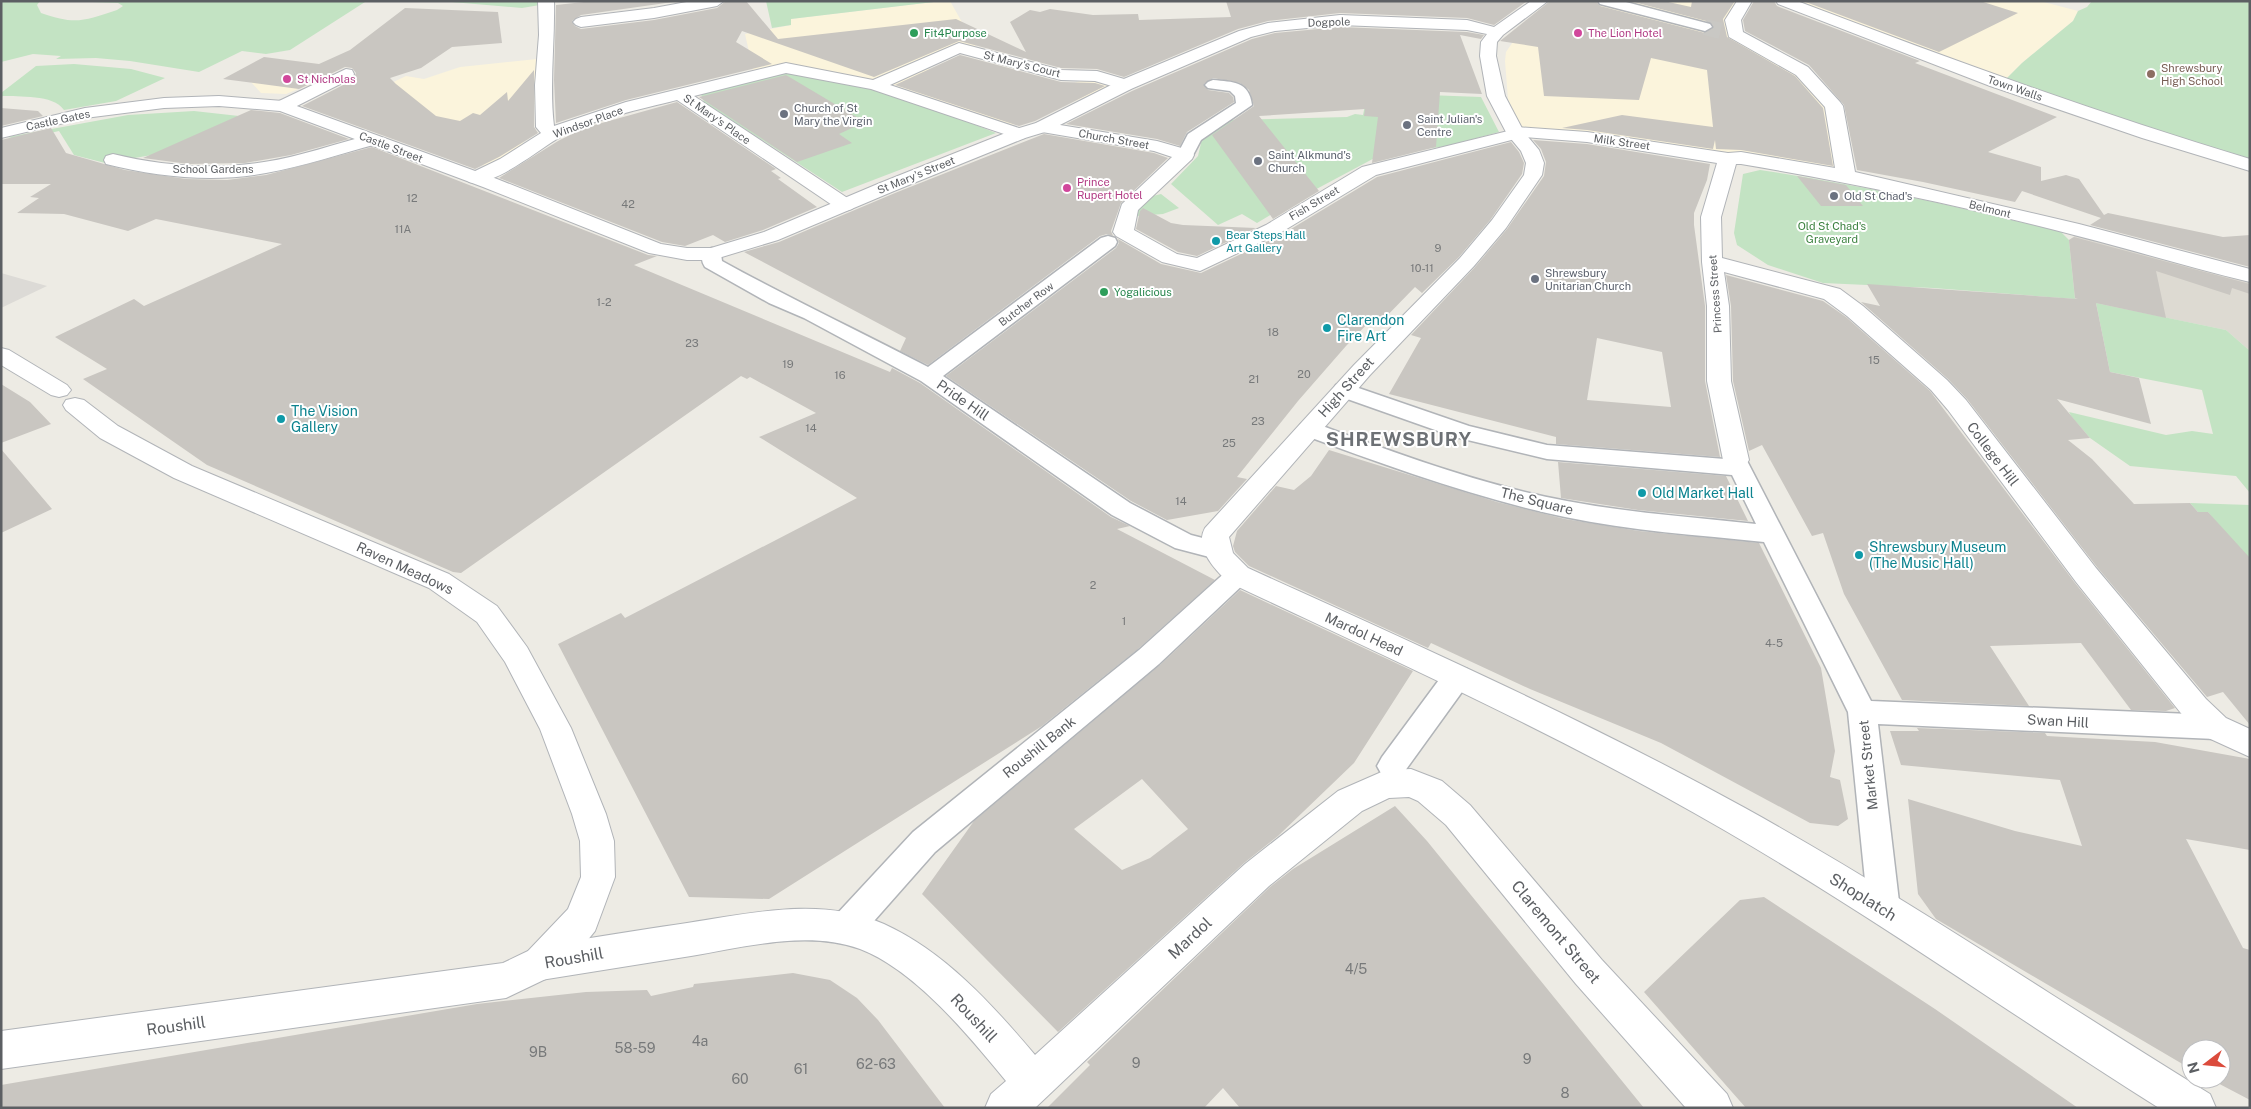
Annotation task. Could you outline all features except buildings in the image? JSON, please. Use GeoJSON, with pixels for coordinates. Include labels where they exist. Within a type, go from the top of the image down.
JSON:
{"type":"FeatureCollection","features":[{"type":"Feature","properties":{"kind":"street"},"geometry":{"type":"LineString","coordinates":[[546,1],[547,35],[543,85],[545,127],[552,134]]}},
{"type":"Feature","properties":{"kind":"street"},"geometry":{"type":"LineString","coordinates":[[581,22],[654,13],[717,1]]}},
{"type":"Feature","properties":{"kind":"street"},"geometry":{"type":"LineString","coordinates":[[1516,133],[1496,96],[1490,64],[1489,42],[1496,32],[1541,1]]}},
{"type":"Feature","properties":{"kind":"street"},"geometry":{"type":"LineString","coordinates":[[1605,1],[1705,27]]}},
{"type":"Feature","properties":{"kind":"street"},"geometry":{"type":"LineString","coordinates":[[1745,1],[1732,20],[1728,32],[1802,71],[1830,100],[1834,106],[1846,176]]}},
{"type":"Feature","properties":{"kind":"street","name":"Town Walls"},"geometry":{"type":"LineString","coordinates":[[1784,1],[1988,80],[2156,137],[2250,165]]}},
{"type":"Feature","properties":{"kind":"street"},"geometry":{"type":"LineString","coordinates":[[547,35],[581,22],[610,7]]}},
{"type":"Feature","properties":{"kind":"street","name":"Dogpole"},"geometry":{"type":"LineString","coordinates":[[1169,68],[1245,34],[1274,26],[1340,20],[1458,24],[1496,32]]}},
{"type":"Feature","properties":{"kind":"street","name":"St Mary's Court"},"geometry":{"type":"LineString","coordinates":[[875,86],[959,48],[1061,75],[1096,76],[1125,85]]}},
{"type":"Feature","properties":{"kind":"street","name":"St Mary's Place"},"geometry":{"type":"LineString","coordinates":[[680,94],[786,68],[875,86],[1019,134]]}},
{"type":"Feature","properties":{"kind":"street","name":"St Mary's Street"},"geometry":{"type":"LineString","coordinates":[[656,249],[687,254],[712,254],[771,236],[1019,134],[1042,127],[1125,85],[1169,68]]}},
{"type":"Feature","properties":{"kind":"street"},"geometry":{"type":"LineString","coordinates":[[283,106],[346,74]]}},
{"type":"Feature","properties":{"kind":"street"},"geometry":{"type":"LineString","coordinates":[[1115,237],[1130,208],[1185,155],[1194,137],[1244,105],[1243,96],[1234,87],[1213,85]]}},
{"type":"Feature","properties":{"kind":"street","name":"Windsor Place"},"geometry":{"type":"LineString","coordinates":[[476,178],[507,163],[552,134],[584,121],[632,106],[680,94]]}},
{"type":"Feature","properties":{"kind":"street","name":"St Mary's Place"},"geometry":{"type":"LineString","coordinates":[[680,94],[846,205]]}},
{"type":"Feature","properties":{"kind":"street","name":"Castle Street"},"geometry":{"type":"LineString","coordinates":[[116,108],[164,103],[219,101],[283,106],[476,178],[656,249]]}},
{"type":"Feature","properties":{"kind":"street","name":"Castle Gates"},"geometry":{"type":"LineString","coordinates":[[1,133],[116,108]]}},
{"type":"Feature","properties":{"kind":"street","name":"Church Street"},"geometry":{"type":"LineString","coordinates":[[1042,127],[1157,146],[1185,155]]}},
{"type":"Feature","properties":{"kind":"street","name":"Milk Street"},"geometry":{"type":"LineString","coordinates":[[1516,133],[1538,132],[1587,137],[1728,159]]}},
{"type":"Feature","properties":{"kind":"street","name":"Fish Street"},"geometry":{"type":"LineString","coordinates":[[1115,237],[1188,265],[1200,265],[1273,229],[1369,171],[1516,133]]}},
{"type":"Feature","properties":{"kind":"street","name":"High Street"},"geometry":{"type":"LineString","coordinates":[[1217,550],[1215,535],[1394,335],[1468,262],[1519,198],[1533,175],[1535,163],[1530,150],[1516,133]]}},
{"type":"Feature","properties":{"kind":"street","name":"School Gardens"},"geometry":{"type":"LineString","coordinates":[[113,160],[165,169],[246,170],[266,168],[371,140]]}},
{"type":"Feature","properties":{"kind":"street","name":"Belmont"},"geometry":{"type":"LineString","coordinates":[[1728,159],[1741,158],[1846,176],[2071,228],[2250,276]]}},
{"type":"Feature","properties":{"kind":"street","name":"Princess Street"},"geometry":{"type":"LineString","coordinates":[[1728,159],[1711,218],[1712,262],[1718,306],[1719,381],[1738,464]]}},
{"type":"Feature","properties":{"kind":"street","name":"Butcher Row"},"geometry":{"type":"LineString","coordinates":[[929,376],[1115,237]]}},
{"type":"Feature","properties":{"kind":"street","name":"Pride Hill"},"geometry":{"type":"LineString","coordinates":[[712,254],[712,263],[776,299],[811,314],[929,376],[1121,509],[1184,542],[1217,550]]}},
{"type":"Feature","properties":{"kind":"street","name":"College Hill"},"geometry":{"type":"LineString","coordinates":[[1712,262],[1832,294],[1855,311],[1939,385],[2128,627],[2195,708],[2215,727]]}},
{"type":"Feature","properties":{"kind":"street","name":"Raven Meadows"},"geometry":{"type":"LineString","coordinates":[[1,354],[67,398],[110,432],[183,472],[439,581],[487,614],[516,655],[555,728],[598,841],[598,877],[586,911],[570,935],[541,963]]}},
{"type":"Feature","properties":{"kind":"street"},"geometry":{"type":"LineString","coordinates":[[1344,390],[1463,432],[1547,452],[1738,464],[1777,541]]}},
{"type":"Feature","properties":{"kind":"street","name":"The Square"},"geometry":{"type":"LineString","coordinates":[[1309,429],[1422,470],[1527,500],[1604,516],[1777,541]]}},
{"type":"Feature","properties":{"kind":"street","name":"Market Street"},"geometry":{"type":"LineString","coordinates":[[1777,541],[1862,712],[1884,910]]}},
{"type":"Feature","properties":{"kind":"street","name":"Mardol Head"},"geometry":{"type":"LineString","coordinates":[[1217,550],[1224,562],[1238,575],[1520,706]]}},
{"type":"Feature","properties":{"kind":"street","name":"Roushill Bank"},"geometry":{"type":"LineString","coordinates":[[847,927],[924,842],[1148,657],[1238,575]]}},
{"type":"Feature","properties":{"kind":"street","name":"Mardol"},"geometry":{"type":"LineString","coordinates":[[1019,1095],[1137,988],[1256,875],[1350,801],[1389,775],[1442,694],[1457,677]]}},
{"type":"Feature","properties":{"kind":"street","name":"Shoplatch"},"geometry":{"type":"LineString","coordinates":[[1520,706],[1638,765],[1736,819],[1884,910],[2196,1108]]}},
{"type":"Feature","properties":{"kind":"street","name":"Swan Hill"},"geometry":{"type":"LineString","coordinates":[[1862,712],[2215,727],[2250,744]]}},
{"type":"Feature","properties":{"kind":"street","name":"Claremont Street"},"geometry":{"type":"LineString","coordinates":[[1389,775],[1430,791],[1458,815],[1589,972],[1712,1108]]}},
{"type":"Feature","properties":{"kind":"street","name":"Roushill"},"geometry":{"type":"LineString","coordinates":[[1,1050],[467,987],[506,980],[541,963],[759,929],[809,926],[847,927],[872,936],[907,955],[964,1004],[1019,1095]]}},
{"type":"Feature","properties":{"kind":"shaded area"},"geometry":{"type":"Polygon","coordinates":[[[950,1],[976,47],[926,68],[1029,103],[1084,79],[1111,87],[1012,125],[888,83],[787,66],[753,70],[745,34],[791,25],[790,19],[950,1]]]}},
{"type":"Feature","properties":{"kind":"shaded area"},"geometry":{"type":"Polygon","coordinates":[[[1571,1],[1742,1],[1731,35],[1744,46],[1788,69],[1827,104],[1836,167],[1780,158],[1521,129],[1508,99],[1506,52],[1517,36],[1571,1]]]}},
{"type":"Feature","properties":{"kind":"shaded area"},"geometry":{"type":"Polygon","coordinates":[[[1801,1],[2040,1],[2078,11],[2073,21],[2022,63],[2005,80],[1849,22],[1801,1]]]}},
{"type":"Feature","properties":{"kind":"shaded area"},"geometry":{"type":"Polygon","coordinates":[[[537,59],[533,128],[520,147],[489,167],[456,158],[385,86],[406,76],[424,79],[460,67],[537,59]]]}},
{"type":"Feature","properties":{"kind":"shaded area","name":"St Nicholas"},"geometry":{"type":"Polygon","coordinates":[[[317,71],[332,75],[286,94],[261,93],[250,81],[317,71]]]}},
{"type":"Feature","properties":{"kind":"shaded area"},"geometry":{"type":"Polygon","coordinates":[[[2076,235],[2250,280],[2250,351],[2226,330],[2075,299],[2069,240],[2076,235]]]}},
{"type":"Feature","properties":{"kind":"shaded area"},"geometry":{"type":"Polygon","coordinates":[[[1,273],[47,286],[1,308],[1,273]]]}},
{"type":"Feature","properties":{"kind":"green space"},"geometry":{"type":"Polygon","coordinates":[[[1,1],[40,1],[37,5],[41,13],[63,19],[79,20],[96,17],[123,6],[118,3],[67,1],[390,1],[365,2],[290,50],[266,54],[242,51],[199,72],[130,61],[96,58],[56,59],[61,56],[33,54],[1,62],[1,1]]]}},
{"type":"Feature","properties":{"kind":"green space"},"geometry":{"type":"Polygon","coordinates":[[[440,1],[540,1],[540,5],[522,8],[440,1]]]}},
{"type":"Feature","properties":{"kind":"green space"},"geometry":{"type":"Polygon","coordinates":[[[766,1],[942,1],[791,19],[791,25],[772,28],[766,1]]]}},
{"type":"Feature","properties":{"kind":"green space","name":"Shrewsbury High School"},"geometry":{"type":"Polygon","coordinates":[[[2092,1],[2250,1],[2250,159],[2198,145],[2005,80],[2022,63],[2073,21],[2078,11],[2087,7],[2092,1]]]}},
{"type":"Feature","properties":{"kind":"green space"},"geometry":{"type":"Polygon","coordinates":[[[74,64],[131,69],[165,78],[116,101],[64,110],[52,101],[44,99],[1,96],[1,93],[36,66],[74,64]]]}},
{"type":"Feature","properties":{"kind":"green space"},"geometry":{"type":"Polygon","coordinates":[[[785,70],[900,95],[996,133],[842,192],[704,102],[699,89],[785,70]]]}},
{"type":"Feature","properties":{"kind":"green space"},"geometry":{"type":"Polygon","coordinates":[[[1427,95],[1481,97],[1499,132],[1448,146],[1382,154],[1257,223],[1242,214],[1218,225],[1171,184],[1198,156],[1202,139],[1228,120],[1363,115],[1365,105],[1427,95]]]}},
{"type":"Feature","properties":{"kind":"green space"},"geometry":{"type":"Polygon","coordinates":[[[194,111],[239,116],[152,155],[105,163],[74,155],[59,131],[19,140],[8,137],[128,115],[194,111]]]}},
{"type":"Feature","properties":{"kind":"green space","name":"Old St Chad's Graveyard"},"geometry":{"type":"Polygon","coordinates":[[[1760,170],[1836,182],[1911,197],[2061,232],[2069,240],[2075,299],[1933,288],[1823,283],[1768,265],[1737,245],[1734,233],[1743,174],[1760,170]]]}},
{"type":"Feature","properties":{"kind":"green space"},"geometry":{"type":"Polygon","coordinates":[[[1161,194],[1179,208],[1163,214],[1138,216],[1135,209],[1149,197],[1161,194]]]}},
{"type":"Feature","properties":{"kind":"green space"},"geometry":{"type":"Polygon","coordinates":[[[2096,303],[2226,330],[2250,351],[2250,493],[2236,476],[2130,466],[2090,438],[2071,416],[2069,412],[2166,435],[2192,431],[2213,434],[2202,390],[2110,372],[2096,303]]]}},
{"type":"Feature","properties":{"kind":"green space"},"geometry":{"type":"Polygon","coordinates":[[[2190,503],[2250,505],[2250,565],[2208,512],[2198,512],[2190,503]]]}},
{"type":"Feature","properties":{"kind":"tunnel"},"geometry":{"type":"LineString","coordinates":[[1705,27],[1721,31]]}},
{"type":"Feature","properties":{"kind":"place","name":"Fit4Purpose"},"geometry":{"type":"Point","coordinates":[914,33]}},
{"type":"Feature","properties":{"kind":"place","name":"The Lion Hotel"},"geometry":{"type":"Point","coordinates":[1578,33]}},
{"type":"Feature","properties":{"kind":"place","name":"Shrewsbury High School"},"geometry":{"type":"Point","coordinates":[2151,74]}},
{"type":"Feature","properties":{"kind":"place","name":"St Nicholas"},"geometry":{"type":"Point","coordinates":[287,79]}},
{"type":"Feature","properties":{"kind":"place","name":"Church of St Mary the Virgin"},"geometry":{"type":"Point","coordinates":[784,114]}},
{"type":"Feature","properties":{"kind":"place","name":"Saint Julian's Centre"},"geometry":{"type":"Point","coordinates":[1407,125]}},
{"type":"Feature","properties":{"kind":"place","name":"Saint Alkmund's Church"},"geometry":{"type":"Point","coordinates":[1258,161]}},
{"type":"Feature","properties":{"kind":"place","name":"Prince Rupert Hotel"},"geometry":{"type":"Point","coordinates":[1067,188]}},
{"type":"Feature","properties":{"kind":"place","name":"Old St Chad's"},"geometry":{"type":"Point","coordinates":[1834,196]}},
{"type":"Feature","properties":{"kind":"place","name":"Bear Steps Hall Art Gallery"},"geometry":{"type":"Point","coordinates":[1216,241]}},
{"type":"Feature","properties":{"kind":"place","name":"Shrewsbury Unitarian Church"},"geometry":{"type":"Point","coordinates":[1535,279]}},
{"type":"Feature","properties":{"kind":"place","name":"Yogalicious"},"geometry":{"type":"Point","coordinates":[1104,292]}},
{"type":"Feature","properties":{"kind":"place","name":"Clarendon Fire Art"},"geometry":{"type":"Point","coordinates":[1327,328]}},
{"type":"Feature","properties":{"kind":"place","name":"The Vision Gallery"},"geometry":{"type":"Point","coordinates":[281,419]}},
{"type":"Feature","properties":{"kind":"place","name":"Old Market Hall"},"geometry":{"type":"Point","coordinates":[1642,493]}},
{"type":"Feature","properties":{"kind":"place","name":"Shrewsbury Museum (The Music Hall)"},"geometry":{"type":"Point","coordinates":[1859,555]}},
{"type":"Feature","properties":{"kind":"district","name":"SHREWSBURY"},"geometry":{"type":"Point","coordinates":[1399,439]}}]}
